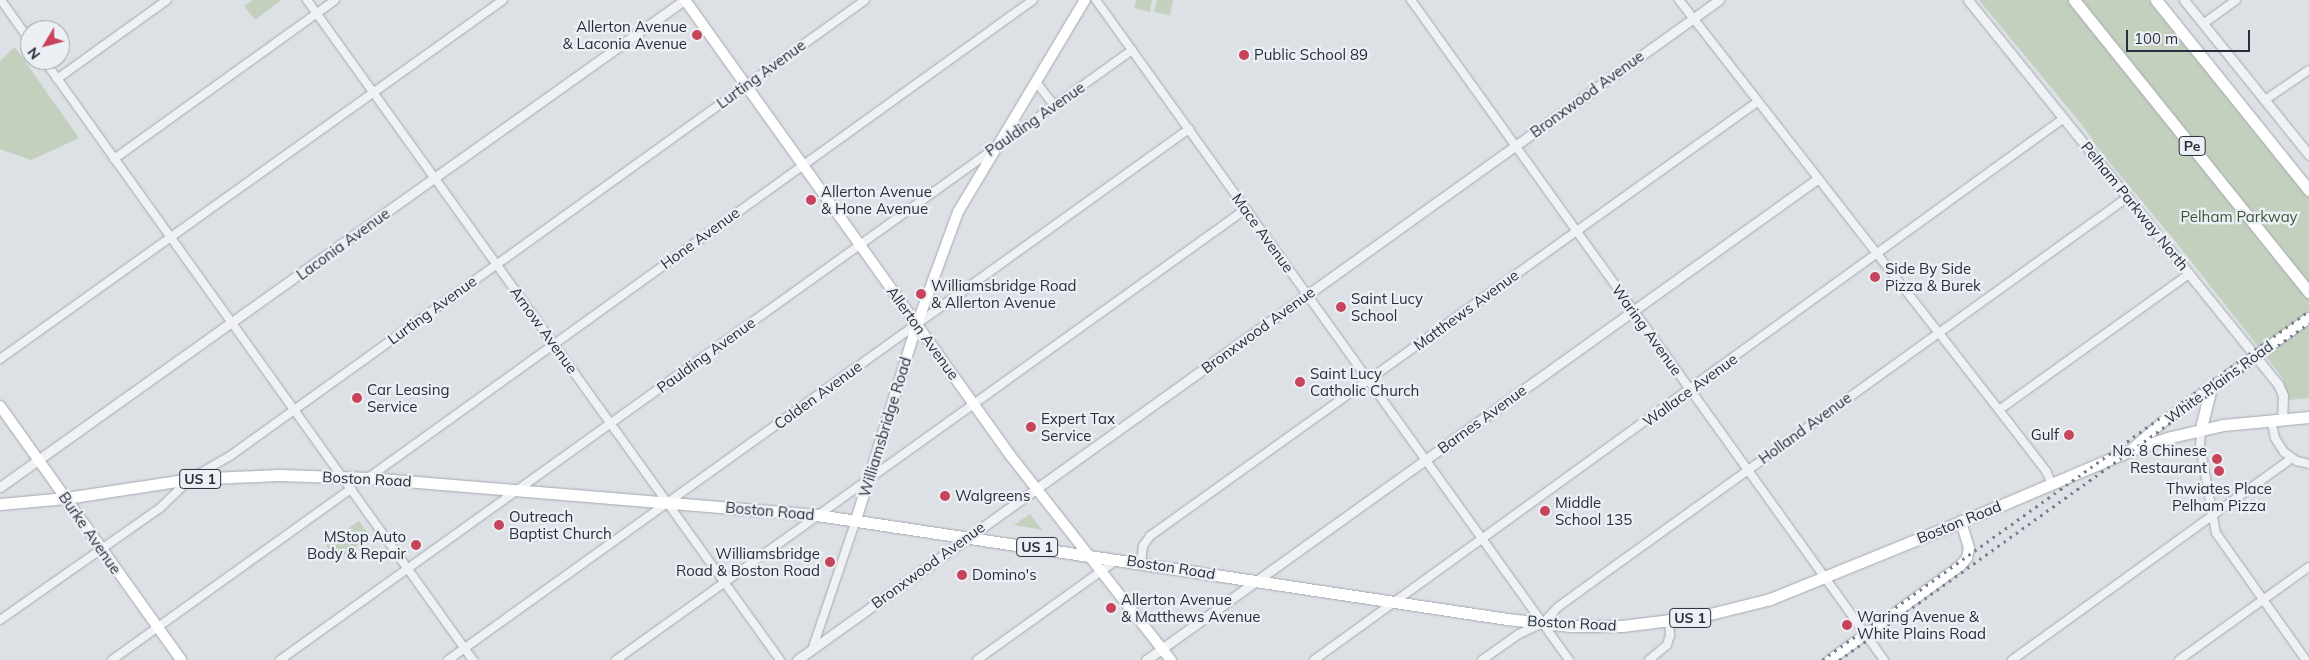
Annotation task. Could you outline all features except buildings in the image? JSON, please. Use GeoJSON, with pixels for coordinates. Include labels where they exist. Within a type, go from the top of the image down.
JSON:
{"type":"FeatureCollection","features":[{"type":"Feature","properties":{"kind":"main road","name":"Allerton Avenue"},"geometry":{"type":"LineString","coordinates":[[685,0],[1035,489],[1171,660]]}},
{"type":"Feature","properties":{"kind":"main road","name":"Williamsbridge Road"},"geometry":{"type":"LineString","coordinates":[[856,520],[871,477],[917,324],[958,212],[1085,0]]}},
{"type":"Feature","properties":{"kind":"main road","name":"Pe"},"geometry":{"type":"LineString","coordinates":[[2074,0],[2309,292]]}},
{"type":"Feature","properties":{"kind":"main road"},"geometry":{"type":"LineString","coordinates":[[2156,0],[2309,190]]}},
{"type":"Feature","properties":{"kind":"main road","name":"White Plains Road"},"geometry":{"type":"LineString","coordinates":[[2131,450],[2164,421],[2309,318]]}},
{"type":"Feature","properties":{"kind":"main road"},"geometry":{"type":"LineString","coordinates":[[2201,428],[2211,388]]}},
{"type":"Feature","properties":{"kind":"main road","name":"Burke Avenue"},"geometry":{"type":"LineString","coordinates":[[0,406],[181,660]]}},
{"type":"Feature","properties":{"kind":"main road","name":"Boston Road"},"geometry":{"type":"LineString","coordinates":[[0,504],[66,498],[190,479],[280,475],[368,478],[856,520],[1543,623],[1610,626],[1669,622],[1757,603],[1824,578],[2131,450],[2201,428],[2309,417]]}},
{"type":"Feature","properties":{"kind":"main road"},"geometry":{"type":"LineString","coordinates":[[1830,660],[1954,571],[1965,561],[1969,548],[1961,521]]}},
{"type":"Feature","properties":{"kind":"street"},"geometry":{"type":"LineString","coordinates":[[1,0],[20,27]]}},
{"type":"Feature","properties":{"kind":"street"},"geometry":{"type":"LineString","coordinates":[[57,79],[167,0]]}},
{"type":"Feature","properties":{"kind":"street","name":"Arnow Avenue"},"geometry":{"type":"LineString","coordinates":[[307,0],[780,660]]}},
{"type":"Feature","properties":{"kind":"street"},"geometry":{"type":"LineString","coordinates":[[114,158],[335,0]]}},
{"type":"Feature","properties":{"kind":"street"},"geometry":{"type":"LineString","coordinates":[[0,358],[503,0]]}},
{"type":"Feature","properties":{"kind":"street","name":"Laconia Avenue"},"geometry":{"type":"LineString","coordinates":[[0,487],[232,324],[685,0]]}},
{"type":"Feature","properties":{"kind":"street","name":"Lurting Avenue"},"geometry":{"type":"LineString","coordinates":[[0,620],[160,508],[190,479],[230,456],[865,0]]}},
{"type":"Feature","properties":{"kind":"street","name":"Hone Avenue"},"geometry":{"type":"LineString","coordinates":[[368,478],[1033,0]]}},
{"type":"Feature","properties":{"kind":"street","name":"Mace Avenue"},"geometry":{"type":"LineString","coordinates":[[1096,0],[1569,660]]}},
{"type":"Feature","properties":{"kind":"street","name":"Waring Avenue"},"geometry":{"type":"LineString","coordinates":[[1411,0],[1884,660]]}},
{"type":"Feature","properties":{"kind":"street"},"geometry":{"type":"LineString","coordinates":[[1679,0],[1999,410],[2046,471],[2052,484]]}},
{"type":"Feature","properties":{"kind":"street","name":"Bronxwood Avenue"},"geometry":{"type":"LineString","coordinates":[[797,660],[1719,0]]}},
{"type":"Feature","properties":{"kind":"street","name":"Pelham Parkway North"},"geometry":{"type":"LineString","coordinates":[[1968,0],[2256,355],[2282,391],[2275,438],[2292,458]]}},
{"type":"Feature","properties":{"kind":"street"},"geometry":{"type":"LineString","coordinates":[[2184,0],[2309,155]]}},
{"type":"Feature","properties":{"kind":"street"},"geometry":{"type":"LineString","coordinates":[[2203,24],[2236,0]]}},
{"type":"Feature","properties":{"kind":"street","name":"Paulding Avenue"},"geometry":{"type":"LineString","coordinates":[[280,660],[1132,50]]}},
{"type":"Feature","properties":{"kind":"street"},"geometry":{"type":"LineString","coordinates":[[51,70],[473,660]]}},
{"type":"Feature","properties":{"kind":"street"},"geometry":{"type":"LineString","coordinates":[[2265,100],[2309,70]]}},
{"type":"Feature","properties":{"kind":"street"},"geometry":{"type":"LineString","coordinates":[[1036,82],[1054,106]]}},
{"type":"Feature","properties":{"kind":"street","name":"Matthews Avenue"},"geometry":{"type":"LineString","coordinates":[[1141,563],[1144,543],[1150,536],[1757,102]]}},
{"type":"Feature","properties":{"kind":"street","name":"Wallace Avenue"},"geometry":{"type":"LineString","coordinates":[[1314,660],[2064,118]]}},
{"type":"Feature","properties":{"kind":"street","name":"Colden Avenue"},"geometry":{"type":"LineString","coordinates":[[448,660],[1189,129]]}},
{"type":"Feature","properties":{"kind":"street","name":"Barnes Avenue"},"geometry":{"type":"LineString","coordinates":[[1146,660],[1817,179]]}},
{"type":"Feature","properties":{"kind":"street","name":"Holland Avenue"},"geometry":{"type":"LineString","coordinates":[[1482,660],[1519,634],[1543,623],[1558,607],[2128,197]]}},
{"type":"Feature","properties":{"kind":"street"},"geometry":{"type":"LineString","coordinates":[[616,660],[1246,209]]}},
{"type":"Feature","properties":{"kind":"street"},"geometry":{"type":"LineString","coordinates":[[1999,410],[2189,274]]}},
{"type":"Feature","properties":{"kind":"street"},"geometry":{"type":"LineString","coordinates":[[2201,428],[2200,446],[2211,518],[2218,536],[2306,660]]}},
{"type":"Feature","properties":{"kind":"street"},"geometry":{"type":"LineString","coordinates":[[2012,660],[2292,458],[2309,464]]}},
{"type":"Feature","properties":{"kind":"street"},"geometry":{"type":"LineString","coordinates":[[112,660],[351,490]]}},
{"type":"Feature","properties":{"kind":"street","name":"Williamsbridge Road"},"geometry":{"type":"LineString","coordinates":[[812,650],[856,520]]}},
{"type":"Feature","properties":{"kind":"street"},"geometry":{"type":"LineString","coordinates":[[977,660],[1118,559]]}},
{"type":"Feature","properties":{"kind":"street"},"geometry":{"type":"LineString","coordinates":[[2179,660],[2309,567]]}},
{"type":"Feature","properties":{"kind":"street"},"geometry":{"type":"LineString","coordinates":[[1649,660],[1667,645],[1670,635],[1669,622]]}},
{"type":"Feature","properties":{"kind":"green space"},"geometry":{"type":"Polygon","coordinates":[[[253,0],[281,0],[255,20],[244,6],[253,0]]]}},
{"type":"Feature","properties":{"kind":"green space"},"geometry":{"type":"Polygon","coordinates":[[[1136,0],[1152,0],[1150,12],[1134,8],[1136,0]]]}},
{"type":"Feature","properties":{"kind":"green space"},"geometry":{"type":"Polygon","coordinates":[[[1157,0],[1173,0],[1170,15],[1154,12],[1157,0]]]}},
{"type":"Feature","properties":{"kind":"green space","name":"Pelham Parkway"},"geometry":{"type":"Polygon","coordinates":[[[1979,0],[2148,0],[2309,198],[2309,398],[2289,400],[2282,377],[2175,241],[2100,151],[2082,125],[1979,0]]]}},
{"type":"Feature","properties":{"kind":"green space"},"geometry":{"type":"Polygon","coordinates":[[[15,47],[20,54],[20,70],[31,70],[79,138],[31,160],[0,149],[0,61],[15,47]]]}},
{"type":"Feature","properties":{"kind":"green space"},"geometry":{"type":"Polygon","coordinates":[[[1030,514],[1042,530],[1014,525],[1030,514]]]}},
{"type":"Feature","properties":{"kind":"green space"},"geometry":{"type":"Polygon","coordinates":[[[359,521],[370,536],[337,560],[326,545],[359,521]]]}},
{"type":"Feature","properties":{"kind":"railway"},"geometry":{"type":"LineString","coordinates":[[1822,660],[2309,311]]}},
{"type":"Feature","properties":{"kind":"railway"},"geometry":{"type":"LineString","coordinates":[[1839,660],[2309,323]]}},
{"type":"Feature","properties":{"kind":"place","name":"Allerton Avenue & Laconia Avenue"},"geometry":{"type":"Point","coordinates":[697,35]}},
{"type":"Feature","properties":{"kind":"place","name":"Public School 89"},"geometry":{"type":"Point","coordinates":[1244,55]}},
{"type":"Feature","properties":{"kind":"place","name":"Allerton Avenue & Hone Avenue"},"geometry":{"type":"Point","coordinates":[811,200]}},
{"type":"Feature","properties":{"kind":"place","name":"Side By Side Pizza & Burek"},"geometry":{"type":"Point","coordinates":[1875,277]}},
{"type":"Feature","properties":{"kind":"place","name":"Williamsbridge Road & Allerton Avenue"},"geometry":{"type":"Point","coordinates":[921,294]}},
{"type":"Feature","properties":{"kind":"place","name":"Saint Lucy School"},"geometry":{"type":"Point","coordinates":[1341,307]}},
{"type":"Feature","properties":{"kind":"place","name":"Saint Lucy Catholic Church"},"geometry":{"type":"Point","coordinates":[1300,382]}},
{"type":"Feature","properties":{"kind":"place","name":"Car Leasing Service"},"geometry":{"type":"Point","coordinates":[357,398]}},
{"type":"Feature","properties":{"kind":"place","name":"Expert Tax Service"},"geometry":{"type":"Point","coordinates":[1031,427]}},
{"type":"Feature","properties":{"kind":"place","name":"Gulf"},"geometry":{"type":"Point","coordinates":[2069,435]}},
{"type":"Feature","properties":{"kind":"place","name":"No. 8 Chinese Restaurant"},"geometry":{"type":"Point","coordinates":[2217,459]}},
{"type":"Feature","properties":{"kind":"place","name":"Thwiates Place Pelham Pizza"},"geometry":{"type":"Point","coordinates":[2219,471]}},
{"type":"Feature","properties":{"kind":"place","name":"Walgreens"},"geometry":{"type":"Point","coordinates":[945,496]}},
{"type":"Feature","properties":{"kind":"place","name":"Middle School 135"},"geometry":{"type":"Point","coordinates":[1545,511]}},
{"type":"Feature","properties":{"kind":"place","name":"Outreach Baptist Church"},"geometry":{"type":"Point","coordinates":[499,525]}},
{"type":"Feature","properties":{"kind":"place","name":"MStop Auto Body & Repair"},"geometry":{"type":"Point","coordinates":[416,545]}},
{"type":"Feature","properties":{"kind":"place","name":"Williamsbridge Road & Boston Road"},"geometry":{"type":"Point","coordinates":[830,562]}},
{"type":"Feature","properties":{"kind":"place","name":"Domino's"},"geometry":{"type":"Point","coordinates":[962,575]}},
{"type":"Feature","properties":{"kind":"place","name":"Allerton Avenue & Matthews Avenue"},"geometry":{"type":"Point","coordinates":[1111,608]}},
{"type":"Feature","properties":{"kind":"place","name":"Waring Avenue & White Plains Road"},"geometry":{"type":"Point","coordinates":[1847,625]}}]}
